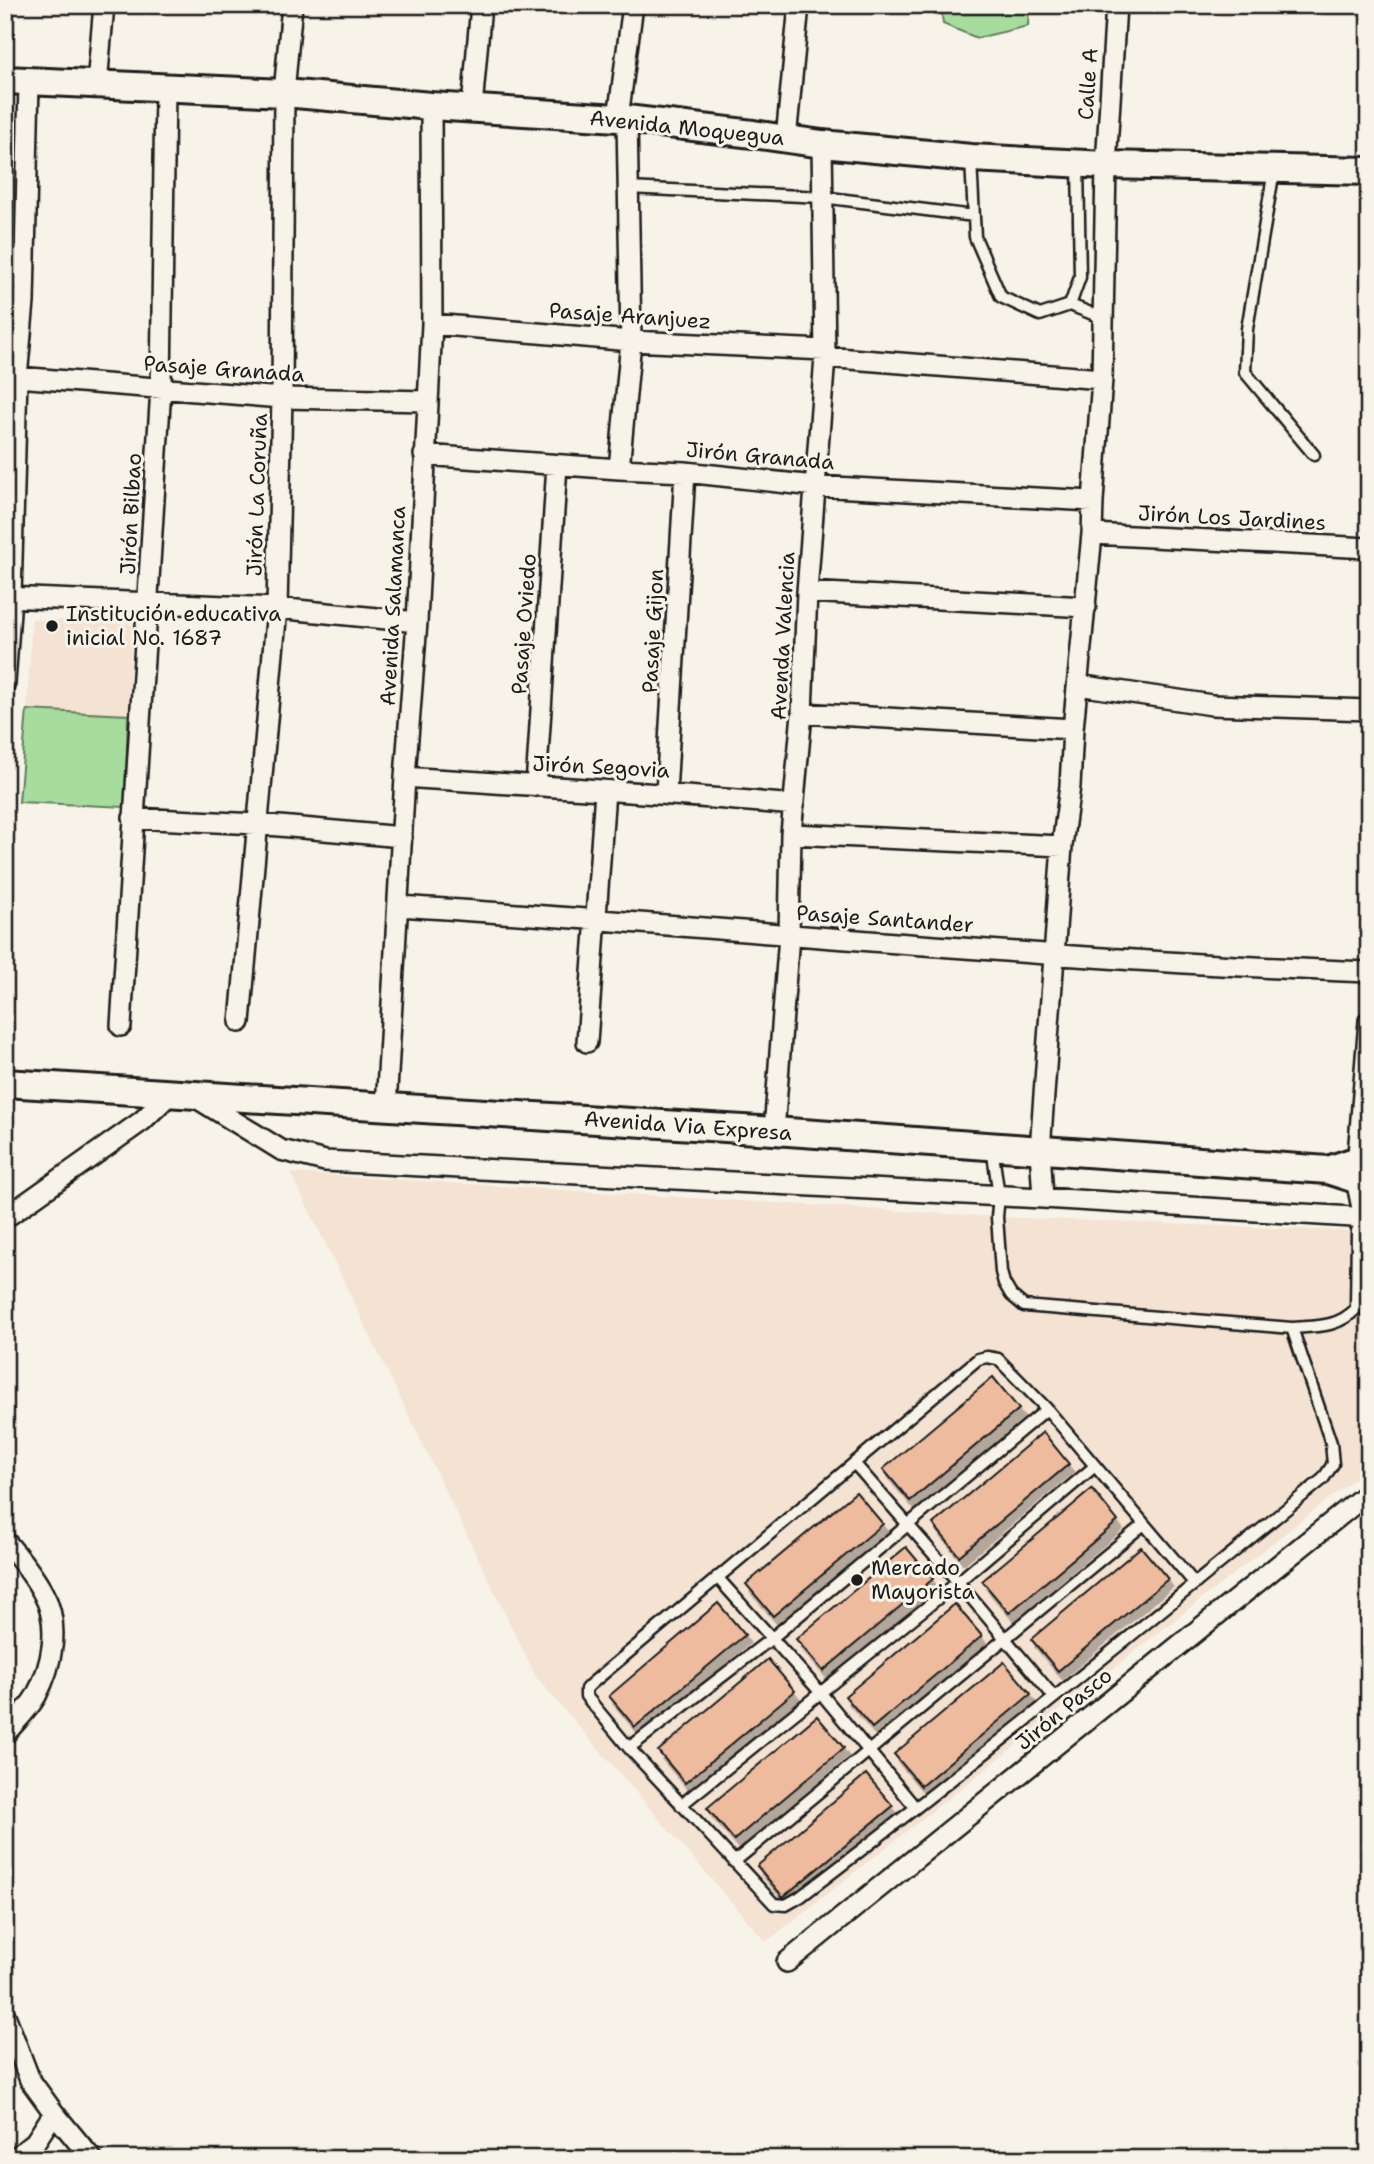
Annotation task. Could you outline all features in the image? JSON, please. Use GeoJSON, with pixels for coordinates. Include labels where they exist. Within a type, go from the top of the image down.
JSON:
{"type":"FeatureCollection","features":[{"type":"Feature","properties":{"kind":"main road","name":"Avenida Moquegua"},"geometry":{"type":"LineString","coordinates":[[17,81],[284,93],[622,119],[821,144],[971,158],[1106,165],[1369,171]]}},
{"type":"Feature","properties":{"kind":"main road","name":"Avenida Via Expresa"},"geometry":{"type":"LineString","coordinates":[[5,1083],[774,1131],[1328,1170],[1363,1170]]}},
{"type":"Feature","properties":{"kind":"street"},"geometry":{"type":"LineString","coordinates":[[97,84],[104,5]]}},
{"type":"Feature","properties":{"kind":"street","name":"Jirón La Coruña"},"geometry":{"type":"LineString","coordinates":[[240,1022],[276,608],[282,398],[284,93],[292,5]]}},
{"type":"Feature","properties":{"kind":"street"},"geometry":{"type":"LineString","coordinates":[[472,108],[481,5]]}},
{"type":"Feature","properties":{"kind":"street"},"geometry":{"type":"LineString","coordinates":[[618,469],[631,341],[628,188],[622,119],[633,5]]}},
{"type":"Feature","properties":{"kind":"street"},"geometry":{"type":"LineString","coordinates":[[786,139],[799,5]]}},
{"type":"Feature","properties":{"kind":"street","name":"Calle A"},"geometry":{"type":"LineString","coordinates":[[1042,1198],[1040,1150],[1062,846],[1086,607],[1102,379],[1106,165],[1116,5]]}},
{"type":"Feature","properties":{"kind":"street"},"geometry":{"type":"LineString","coordinates":[[5,683],[11,442],[18,377],[15,301],[17,81]]}},
{"type":"Feature","properties":{"kind":"street","name":"Jirón Bilbao"},"geometry":{"type":"LineString","coordinates":[[121,1026],[161,388],[165,88]]}},
{"type":"Feature","properties":{"kind":"street","name":"Avenida Salamanca"},"geometry":{"type":"LineString","coordinates":[[386,1108],[432,324],[431,106]]}},
{"type":"Feature","properties":{"kind":"street","name":"Avenda Valencia"},"geometry":{"type":"LineString","coordinates":[[774,1131],[789,936],[792,834],[802,713],[807,592],[825,353],[821,144]]}},
{"type":"Feature","properties":{"kind":"street","name":"Pasaje Aranjuez"},"geometry":{"type":"LineString","coordinates":[[432,324],[631,341],[825,353],[1102,379]]}},
{"type":"Feature","properties":{"kind":"street","name":"Pasaje Granada"},"geometry":{"type":"LineString","coordinates":[[18,377],[282,398],[428,401]]}},
{"type":"Feature","properties":{"kind":"street","name":"Jirón Granada"},"geometry":{"type":"LineString","coordinates":[[424,455],[685,472],[815,486],[1093,501]]}},
{"type":"Feature","properties":{"kind":"street","name":"Pasaje Oviedo"},"geometry":{"type":"LineString","coordinates":[[536,786],[557,465]]}},
{"type":"Feature","properties":{"kind":"street","name":"Pasaje Gijon"},"geometry":{"type":"LineString","coordinates":[[666,793],[685,472]]}},
{"type":"Feature","properties":{"kind":"street","name":"Jirón Los Jardines"},"geometry":{"type":"LineString","coordinates":[[1092,534],[1369,548]]}},
{"type":"Feature","properties":{"kind":"street"},"geometry":{"type":"LineString","coordinates":[[807,592],[1086,607]]}},
{"type":"Feature","properties":{"kind":"street"},"geometry":{"type":"LineString","coordinates":[[8,597],[276,608],[416,622]]}},
{"type":"Feature","properties":{"kind":"street"},"geometry":{"type":"LineString","coordinates":[[1078,685],[1212,705],[1369,710]]}},
{"type":"Feature","properties":{"kind":"street"},"geometry":{"type":"LineString","coordinates":[[802,713],[1073,729]]}},
{"type":"Feature","properties":{"kind":"street","name":"Jirón Segovia"},"geometry":{"type":"LineString","coordinates":[[405,777],[605,792],[666,793],[794,804]]}},
{"type":"Feature","properties":{"kind":"street"},"geometry":{"type":"LineString","coordinates":[[587,1042],[605,792]]}},
{"type":"Feature","properties":{"kind":"street"},"geometry":{"type":"LineString","coordinates":[[133,818],[257,824],[402,837]]}},
{"type":"Feature","properties":{"kind":"street"},"geometry":{"type":"LineString","coordinates":[[792,834],[1062,846]]}},
{"type":"Feature","properties":{"kind":"street","name":"Pasaje Santander"},"geometry":{"type":"LineString","coordinates":[[398,906],[596,918],[789,936],[1198,965],[1369,972]]}},
{"type":"Feature","properties":{"kind":"street"},"geometry":{"type":"LineString","coordinates":[[5,1218],[180,1093],[281,1150],[325,1161],[1042,1198],[1366,1218],[1363,1170],[1369,1021]]}},
{"type":"Feature","properties":{"kind":"street","name":"Jirón Pasco"},"geometry":{"type":"LineString","coordinates":[[787,1962],[1369,1492]]}},
{"type":"Feature","properties":{"kind":"street"},"geometry":{"type":"LineString","coordinates":[[5,1541],[44,1594],[54,1630],[48,1670],[35,1698],[5,1734]]}},
{"type":"Feature","properties":{"kind":"street"},"geometry":{"type":"LineString","coordinates":[[5,2015],[30,2080],[92,2159]]}},
{"type":"Feature","properties":{"kind":"street"},"geometry":{"type":"LineString","coordinates":[[14,2159],[34,2142],[54,2113]]}},
{"type":"Feature","properties":{"kind":"lane"},"geometry":{"type":"LineString","coordinates":[[971,158],[975,237],[1001,298],[1040,315],[1070,305],[1103,318]]}},
{"type":"Feature","properties":{"kind":"lane"},"geometry":{"type":"LineString","coordinates":[[1070,305],[1080,277],[1078,164]]}},
{"type":"Feature","properties":{"kind":"lane"},"geometry":{"type":"LineString","coordinates":[[1274,169],[1247,328],[1245,372],[1314,455]]}},
{"type":"Feature","properties":{"kind":"lane"},"geometry":{"type":"LineString","coordinates":[[628,188],[822,197],[974,216]]}},
{"type":"Feature","properties":{"kind":"lane"},"geometry":{"type":"LineString","coordinates":[[992,1146],[999,1196],[997,1217],[1001,1272],[1011,1295],[1024,1306],[1292,1328],[1324,1326],[1345,1320],[1356,1309],[1357,1231],[1366,1218]]}},
{"type":"Feature","properties":{"kind":"lane"},"geometry":{"type":"LineString","coordinates":[[1195,1584],[1047,1409],[998,1359],[986,1357],[978,1359],[717,1577],[586,1689],[586,1696],[629,1748],[774,1904],[786,1905],[1054,1697],[1195,1584],[1323,1479],[1333,1464],[1331,1443],[1292,1328]]}},
{"type":"Feature","properties":{"kind":"lane"},"geometry":{"type":"LineString","coordinates":[[629,1748],[772,1638],[1047,1409]]}},
{"type":"Feature","properties":{"kind":"lane"},"geometry":{"type":"LineString","coordinates":[[854,1463],[1054,1697]]}},
{"type":"Feature","properties":{"kind":"lane"},"geometry":{"type":"LineString","coordinates":[[681,1805],[958,1583],[1095,1466]]}},
{"type":"Feature","properties":{"kind":"lane"},"geometry":{"type":"LineString","coordinates":[[734,1862],[1144,1524]]}},
{"type":"Feature","properties":{"kind":"lane"},"geometry":{"type":"LineString","coordinates":[[717,1577],[820,1692],[915,1807]]}},
{"type":"Feature","properties":{"kind":"shaded area"},"geometry":{"type":"Polygon","coordinates":[[[32,619],[132,624],[128,715],[27,710],[32,619]]]}},
{"type":"Feature","properties":{"kind":"shaded area","name":"Mercado Mayorista"},"geometry":{"type":"Polygon","coordinates":[[[291,1173],[997,1217],[1369,1232],[1369,1467],[766,1942],[536,1677],[291,1173]]]}},
{"type":"Feature","properties":{"kind":"green space"},"geometry":{"type":"Polygon","coordinates":[[[941,5],[1029,5],[1028,26],[977,38],[943,24],[941,5]]]}},
{"type":"Feature","properties":{"kind":"green space"},"geometry":{"type":"Polygon","coordinates":[[[27,710],[128,715],[125,807],[19,802],[27,710]]]}},
{"type":"Feature","properties":{"kind":"building"},"geometry":{"type":"Polygon","coordinates":[[[993,1377],[1019,1409],[910,1501],[883,1469],[993,1377]]]}},
{"type":"Feature","properties":{"kind":"building"},"geometry":{"type":"Polygon","coordinates":[[[1043,1432],[1069,1464],[959,1556],[933,1524],[1043,1432]]]}},
{"type":"Feature","properties":{"kind":"building"},"geometry":{"type":"Polygon","coordinates":[[[1092,1489],[1118,1521],[1009,1613],[982,1581],[1092,1489]]]}},
{"type":"Feature","properties":{"kind":"building"},"geometry":{"type":"Polygon","coordinates":[[[856,1492],[883,1524],[773,1616],[746,1584],[856,1492]]]}},
{"type":"Feature","properties":{"kind":"building"},"geometry":{"type":"Polygon","coordinates":[[[906,1547],[933,1579],[823,1671],[796,1639],[906,1547]]]}},
{"type":"Feature","properties":{"kind":"building"},"geometry":{"type":"Polygon","coordinates":[[[1141,1547],[1168,1579],[1058,1671],[1031,1639],[1141,1547]]]}},
{"type":"Feature","properties":{"kind":"building"},"geometry":{"type":"Polygon","coordinates":[[[718,1603],[745,1635],[635,1727],[609,1696],[718,1603]]]}},
{"type":"Feature","properties":{"kind":"building"},"geometry":{"type":"Polygon","coordinates":[[[955,1604],[982,1636],[872,1728],[845,1696],[955,1604]]]}},
{"type":"Feature","properties":{"kind":"building"},"geometry":{"type":"Polygon","coordinates":[[[768,1659],[795,1691],[685,1783],[658,1751],[768,1659]]]}},
{"type":"Feature","properties":{"kind":"building"},"geometry":{"type":"Polygon","coordinates":[[[1004,1662],[1031,1694],[921,1786],[894,1754],[1004,1662]]]}},
{"type":"Feature","properties":{"kind":"building"},"geometry":{"type":"Polygon","coordinates":[[[817,1716],[844,1748],[734,1840],[707,1808],[817,1716]]]}},
{"type":"Feature","properties":{"kind":"building"},"geometry":{"type":"Polygon","coordinates":[[[866,1774],[893,1806],[783,1897],[757,1866],[866,1774]]]}},
{"type":"Feature","properties":{"kind":"place","name":"Institución educativa inicial No. 1687"},"geometry":{"type":"Point","coordinates":[52,626]}},
{"type":"Feature","properties":{"kind":"place","name":"Mercado Mayorista"},"geometry":{"type":"Point","coordinates":[857,1580]}}]}
